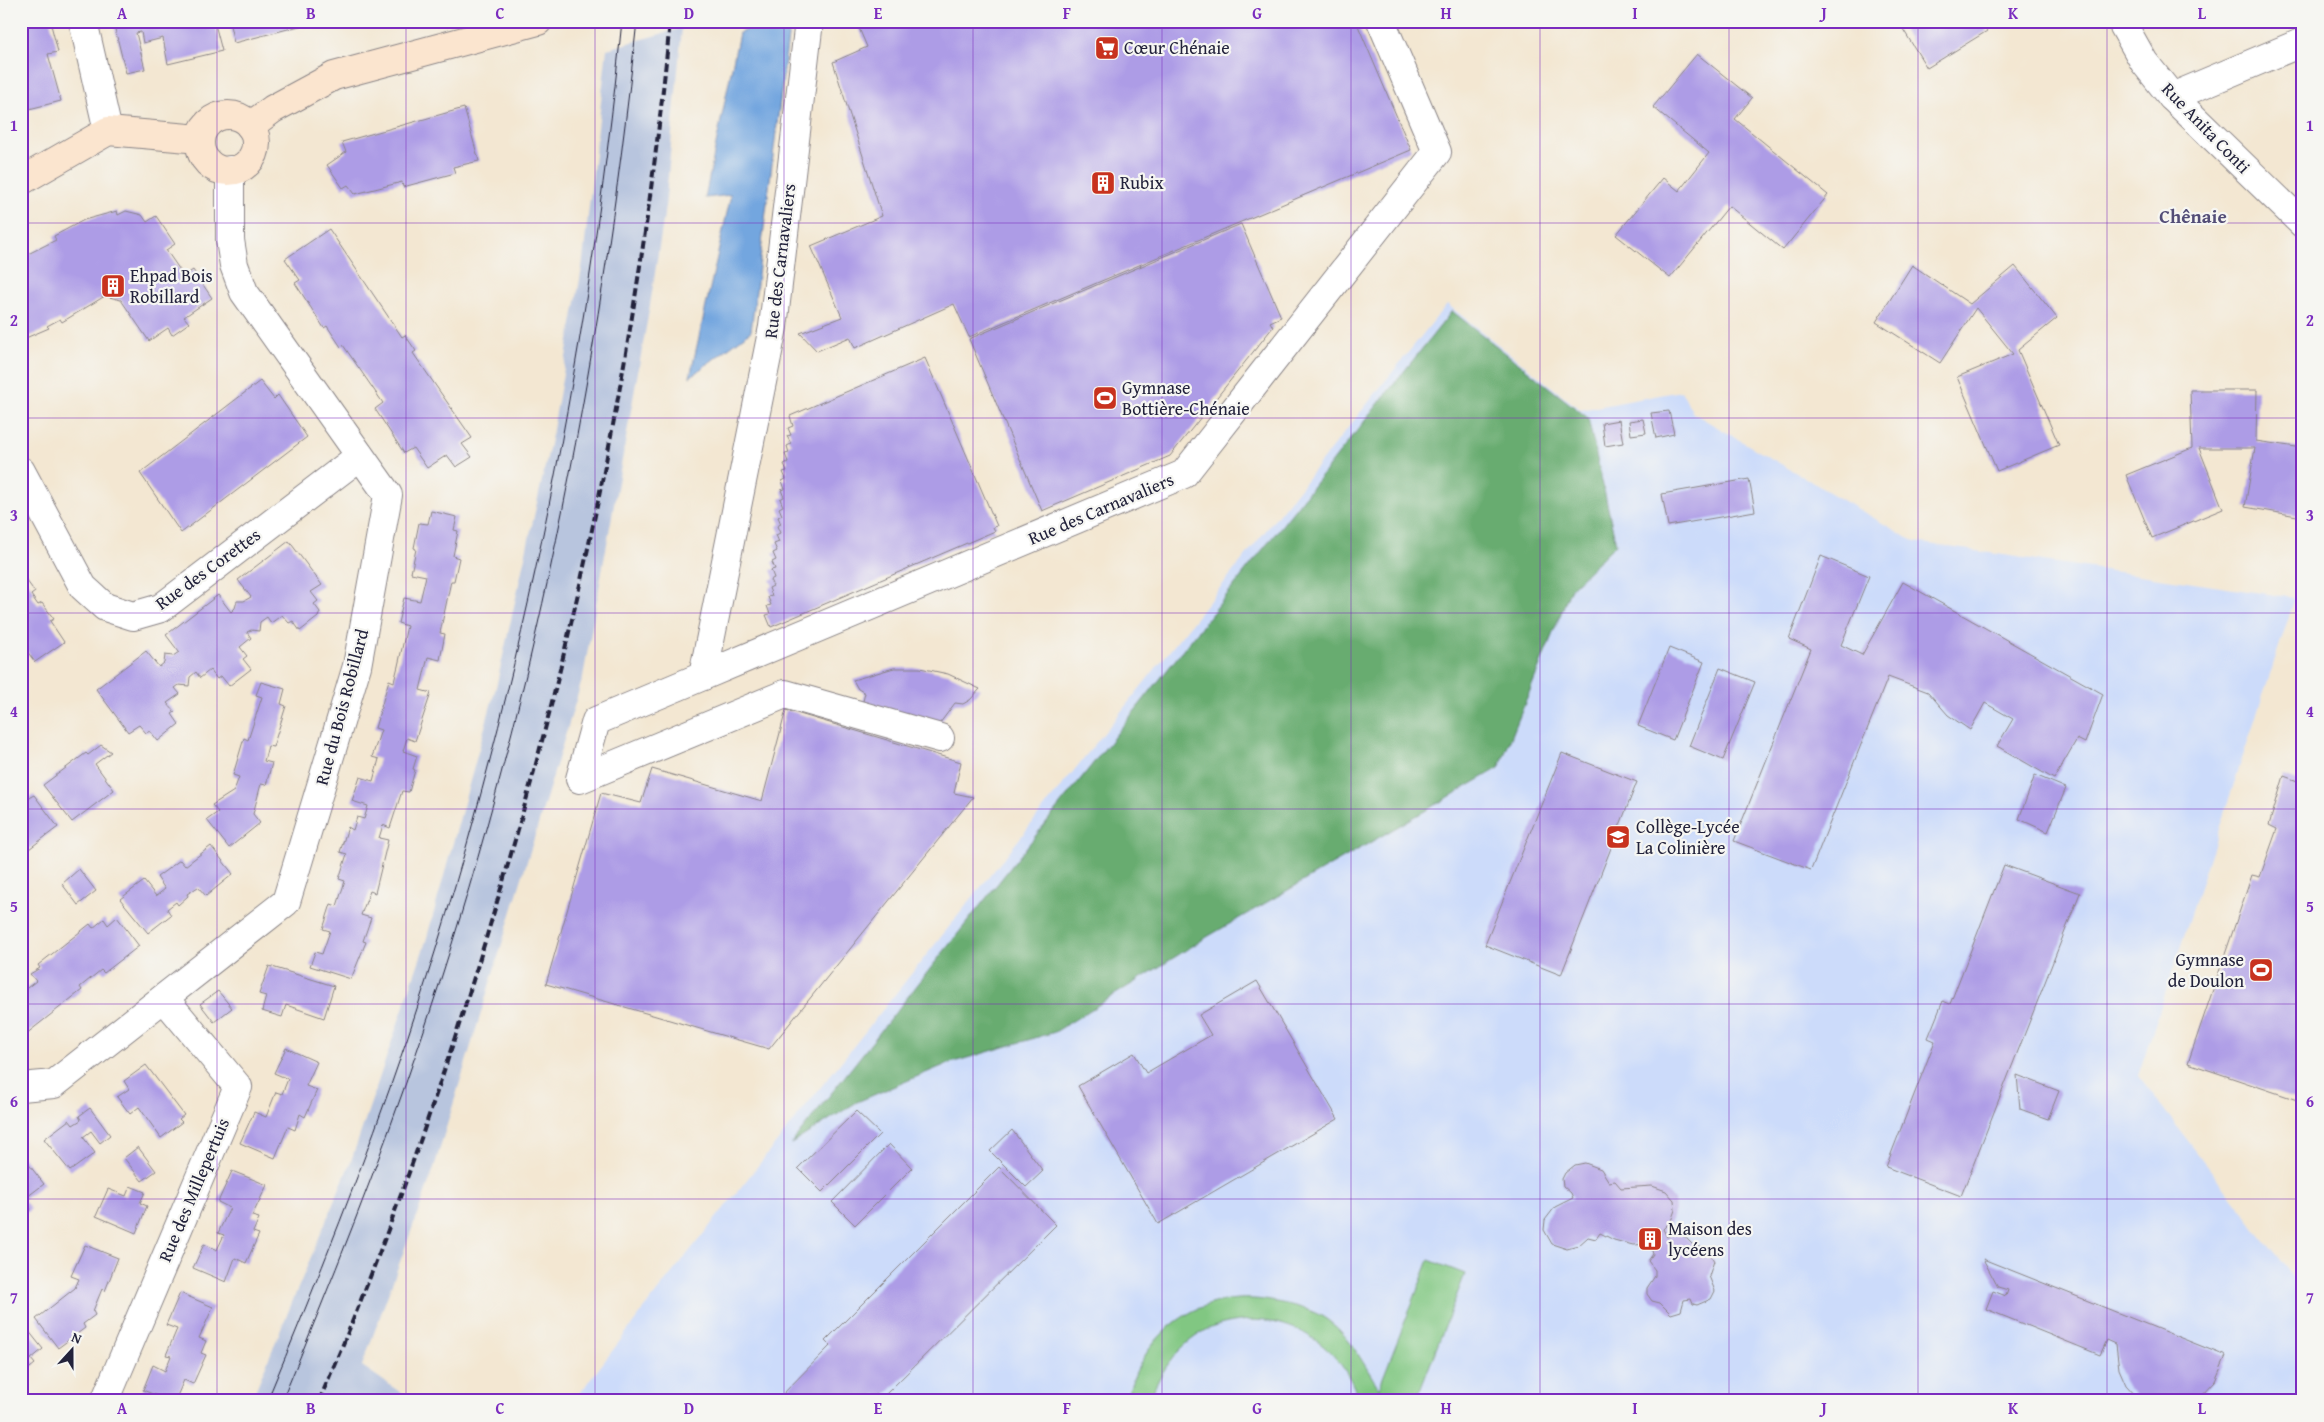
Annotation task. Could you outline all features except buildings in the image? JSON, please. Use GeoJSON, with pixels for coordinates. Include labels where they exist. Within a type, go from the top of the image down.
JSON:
{"type":"FeatureCollection","features":[{"type":"Feature","properties":{"kind":"street"},"geometry":{"type":"LineString","coordinates":[[83,21],[108,131]]}},
{"type":"Feature","properties":{"kind":"street"},"geometry":{"type":"LineString","coordinates":[[250,126],[273,109],[334,76],[538,21]]}},
{"type":"Feature","properties":{"kind":"street","name":"Rue des Carnavaliers"},"geometry":{"type":"LineString","coordinates":[[703,676],[773,327],[810,21]]}},
{"type":"Feature","properties":{"kind":"street","name":"Rue des Carnavaliers"},"geometry":{"type":"LineString","coordinates":[[940,738],[785,694],[580,779],[596,721],[1184,474],[1437,152],[1381,21]]}},
{"type":"Feature","properties":{"kind":"street","name":"Rue Anita Conti"},"geometry":{"type":"LineString","coordinates":[[2120,21],[2144,62],[2172,97],[2303,224]]}},
{"type":"Feature","properties":{"kind":"street"},"geometry":{"type":"LineString","coordinates":[[2172,97],[2303,42]]}},
{"type":"Feature","properties":{"kind":"street"},"geometry":{"type":"LineString","coordinates":[[235,116],[250,126],[256,142],[255,150],[246,164],[230,170],[215,167],[208,162],[200,139],[209,123],[216,117],[235,116]]}},
{"type":"Feature","properties":{"kind":"street"},"geometry":{"type":"LineString","coordinates":[[21,181],[108,131],[200,139]]}},
{"type":"Feature","properties":{"kind":"street","name":"Rue du Bois Robillard"},"geometry":{"type":"LineString","coordinates":[[21,1087],[54,1084],[286,902],[357,666],[388,494],[244,292],[234,265],[230,240],[230,170]]}},
{"type":"Feature","properties":{"kind":"street","name":"Rue des Corettes"},"geometry":{"type":"LineString","coordinates":[[21,471],[83,587],[105,607],[133,616],[161,608],[360,456]]}},
{"type":"Feature","properties":{"kind":"street","name":"Rue des Millepertuis"},"geometry":{"type":"LineString","coordinates":[[105,1401],[238,1087],[164,998]]}},
{"type":"Feature","properties":{"kind":"shaded area"},"geometry":{"type":"Polygon","coordinates":[[[682,28],[665,208],[650,305],[583,677],[433,1171],[362,1366],[413,1401],[251,1401],[351,1161],[426,941],[497,683],[552,435],[582,268],[607,49],[682,28]]]}},
{"type":"Feature","properties":{"kind":"shaded area","name":"Collège-Lycée La Colinière"},"geometry":{"type":"Polygon","coordinates":[[[1447,304],[1581,410],[1681,391],[1693,413],[1915,542],[2295,598],[2138,1076],[2303,1290],[2303,1401],[574,1401],[661,1287],[1447,304]]]}},
{"type":"Feature","properties":{"kind":"green space"},"geometry":{"type":"Polygon","coordinates":[[[1452,311],[1588,418],[1616,544],[1571,588],[1499,768],[1207,937],[1055,1032],[947,1064],[857,1102],[791,1144],[1452,311]]]}},
{"type":"Feature","properties":{"kind":"green space"},"geometry":{"type":"Polygon","coordinates":[[[1429,1260],[1465,1274],[1416,1401],[1359,1401],[1351,1381],[1327,1349],[1311,1337],[1293,1328],[1274,1322],[1254,1320],[1212,1327],[1201,1333],[1183,1347],[1169,1363],[1149,1401],[1125,1401],[1141,1362],[1166,1330],[1181,1318],[1198,1309],[1235,1299],[1255,1299],[1283,1303],[1304,1308],[1323,1317],[1337,1328],[1351,1344],[1379,1388],[1429,1260]]]}},
{"type":"Feature","properties":{"kind":"water"},"geometry":{"type":"Polygon","coordinates":[[[767,21],[790,21],[751,331],[690,377],[731,195],[705,198],[739,33],[767,21]]]}},
{"type":"Feature","properties":{"kind":"tram line"},"geometry":{"type":"LineString","coordinates":[[267,1401],[340,1222],[391,1085],[446,915],[482,789],[514,663],[543,536],[568,408],[589,280],[607,151],[622,21]]}},
{"type":"Feature","properties":{"kind":"tram line"},"geometry":{"type":"LineString","coordinates":[[282,1401],[354,1224],[419,1045],[459,920],[496,794],[528,667],[582,411],[622,151],[637,21]]}},
{"type":"Feature","properties":{"kind":"railway"},"geometry":{"type":"LineString","coordinates":[[319,1401],[389,1228],[450,1053],[520,823],[550,710],[602,483],[623,368],[642,253],[658,137],[670,21]]}},
{"type":"Feature","properties":{"kind":"place","name":"Cœur Chénaie"},"geometry":{"type":"Point","coordinates":[1107,48]}},
{"type":"Feature","properties":{"kind":"place","name":"Rubix"},"geometry":{"type":"Point","coordinates":[1103,183]}},
{"type":"Feature","properties":{"kind":"place","name":"Ehpad Bois Robillard"},"geometry":{"type":"Point","coordinates":[113,286]}},
{"type":"Feature","properties":{"kind":"place","name":"Gymnase Bottière-Chénaie"},"geometry":{"type":"Point","coordinates":[1105,398]}},
{"type":"Feature","properties":{"kind":"place","name":"Collège-Lycée La Colinière"},"geometry":{"type":"Point","coordinates":[1618,837]}},
{"type":"Feature","properties":{"kind":"place","name":"Gymnase de Doulon"},"geometry":{"type":"Point","coordinates":[2261,970]}},
{"type":"Feature","properties":{"kind":"place","name":"Maison des lycéens"},"geometry":{"type":"Point","coordinates":[1650,1239]}},
{"type":"Feature","properties":{"kind":"district","name":"Chênaie"},"geometry":{"type":"Point","coordinates":[2193,216]}}]}
